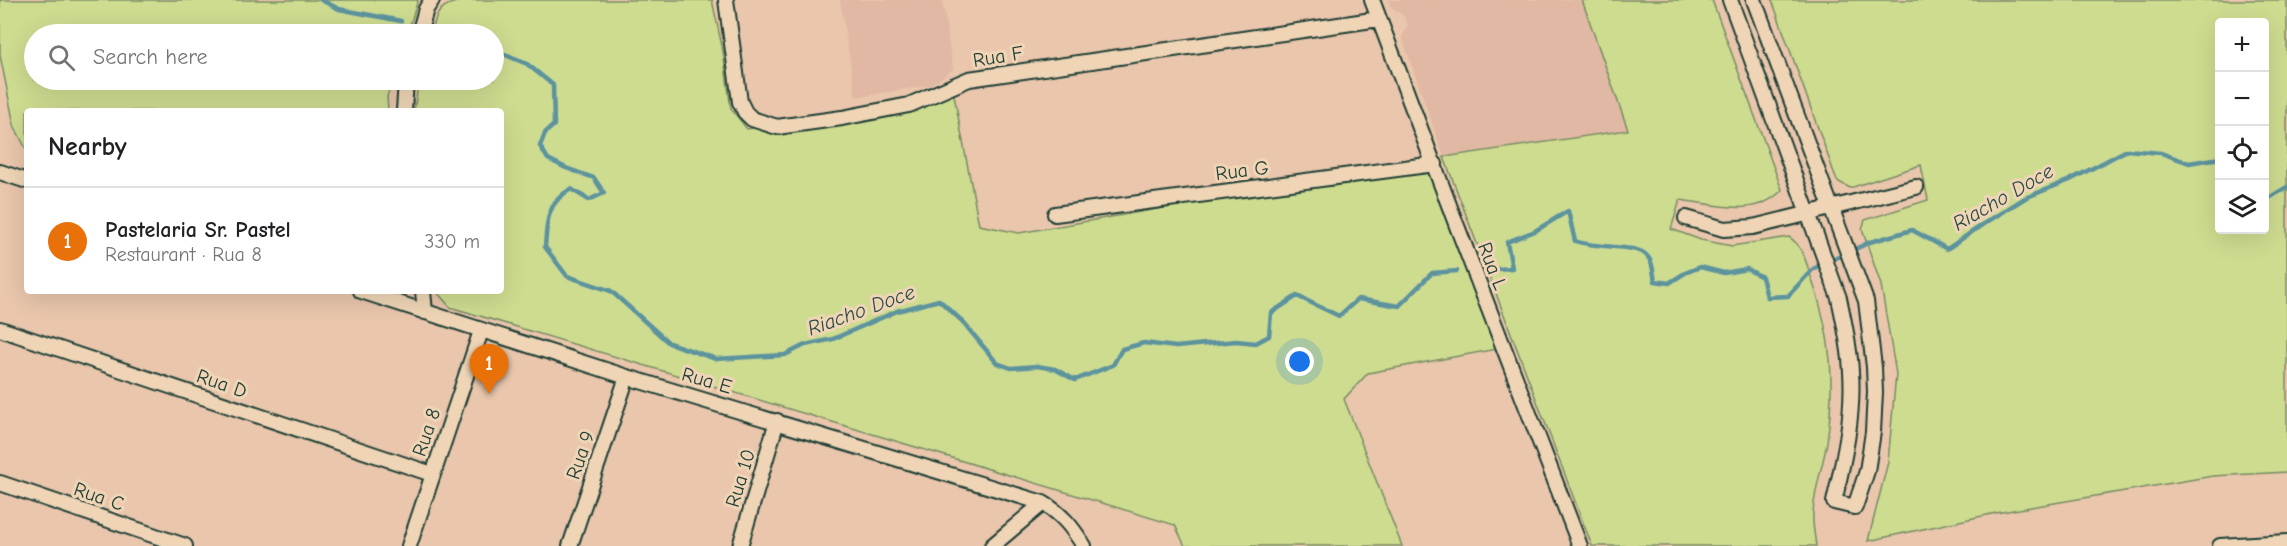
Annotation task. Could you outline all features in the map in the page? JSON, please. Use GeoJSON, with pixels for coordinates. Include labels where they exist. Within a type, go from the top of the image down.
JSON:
{"type":"FeatureCollection","features":[{"type":"Feature","properties":{"kind":"street"},"geometry":{"type":"LineString","coordinates":[[422,24],[426,9],[432,0]]}},
{"type":"Feature","properties":{"kind":"street","name":"Rua F"},"geometry":{"type":"LineString","coordinates":[[726,0],[740,102],[752,119],[777,127],[842,118],[909,105],[969,80],[1379,19]]}},
{"type":"Feature","properties":{"kind":"street","name":"Rua L"},"geometry":{"type":"LineString","coordinates":[[1372,0],[1580,546]]}},
{"type":"Feature","properties":{"kind":"street"},"geometry":{"type":"LineString","coordinates":[[1730,0],[1833,280],[1844,323],[1851,374],[1850,418],[1834,502],[1855,507],[1867,471],[1875,392],[1866,301],[1754,0]]}},
{"type":"Feature","properties":{"kind":"street"},"geometry":{"type":"LineString","coordinates":[[404,108],[405,90]]}},
{"type":"Feature","properties":{"kind":"street","name":"Rua G"},"geometry":{"type":"LineString","coordinates":[[1055,214],[1435,165]]}},
{"type":"Feature","properties":{"kind":"street"},"geometry":{"type":"LineString","coordinates":[[0,172],[24,180]]}},
{"type":"Feature","properties":{"kind":"street"},"geometry":{"type":"LineString","coordinates":[[1686,218],[1710,226],[1738,229],[1809,215],[1916,187]]}},
{"type":"Feature","properties":{"kind":"street","name":"Rua E"},"geometry":{"type":"LineString","coordinates":[[370,294],[627,377],[1043,503]]}},
{"type":"Feature","properties":{"kind":"street"},"geometry":{"type":"LineString","coordinates":[[423,294],[425,312]]}},
{"type":"Feature","properties":{"kind":"street","name":"Rua D"},"geometry":{"type":"LineString","coordinates":[[0,329],[432,474]]}},
{"type":"Feature","properties":{"kind":"street","name":"Rua 8"},"geometry":{"type":"LineString","coordinates":[[409,546],[481,331]]}},
{"type":"Feature","properties":{"kind":"street","name":"Rua 9"},"geometry":{"type":"LineString","coordinates":[[570,546],[627,377]]}},
{"type":"Feature","properties":{"kind":"street","name":"Rua 10"},"geometry":{"type":"LineString","coordinates":[[740,546],[777,421]]}},
{"type":"Feature","properties":{"kind":"street","name":"Rua C"},"geometry":{"type":"LineString","coordinates":[[0,483],[185,546]]}},
{"type":"Feature","properties":{"kind":"street"},"geometry":{"type":"LineString","coordinates":[[992,546],[1043,503],[1057,511],[1071,525],[1084,546]]}},
{"type":"Feature","properties":{"kind":"street"},"geometry":{"type":"LineString","coordinates":[[2228,545],[2287,542]]}},
{"type":"Feature","properties":{"kind":"shaded area"},"geometry":{"type":"Polygon","coordinates":[[[840,0],[942,0],[953,69],[931,85],[856,97],[840,0]]]}},
{"type":"Feature","properties":{"kind":"shaded area"},"geometry":{"type":"Polygon","coordinates":[[[1388,0],[1582,0],[1628,130],[1444,157],[1402,37],[1408,25],[1404,16],[1390,6],[1388,0]]]}},
{"type":"Feature","properties":{"kind":"green space"},"geometry":{"type":"Polygon","coordinates":[[[0,0],[418,0],[410,24],[24,24],[24,90],[389,90],[388,108],[24,108],[24,145],[14,125],[0,55],[0,0]]]}},
{"type":"Feature","properties":{"kind":"green space"},"geometry":{"type":"Polygon","coordinates":[[[464,0],[712,0],[723,51],[731,109],[747,129],[913,106],[953,90],[979,225],[1019,233],[1429,162],[1502,348],[1368,373],[1344,399],[1402,546],[1185,546],[1175,525],[450,307],[439,294],[504,294],[504,108],[414,108],[417,90],[504,90],[504,24],[434,24],[438,14],[449,4],[464,0]]]}},
{"type":"Feature","properties":{"kind":"green space"},"geometry":{"type":"Polygon","coordinates":[[[1582,0],[1712,0],[1782,190],[1771,199],[1747,207],[1720,206],[1680,200],[1671,229],[1701,240],[1732,246],[1789,237],[1798,245],[1804,256],[1824,321],[1831,380],[1827,442],[1814,505],[1813,522],[1816,546],[1592,546],[1444,157],[1628,130],[1582,0]]]}},
{"type":"Feature","properties":{"kind":"green space"},"geometry":{"type":"Polygon","coordinates":[[[1772,0],[2287,0],[2287,472],[2213,476],[1996,513],[1868,541],[1888,462],[1896,374],[1881,285],[1862,229],[1865,220],[1928,200],[1921,165],[1850,188],[1837,181],[1772,0]]]}},
{"type":"Feature","properties":{"kind":"waterway","name":"Riacho Doce"},"geometry":{"type":"LineString","coordinates":[[321,0],[339,9],[401,21]]}},
{"type":"Feature","properties":{"kind":"waterway","name":"Riacho Doce"},"geometry":{"type":"LineString","coordinates":[[504,54],[527,64],[553,85],[554,125],[545,133],[540,146],[548,159],[594,178],[604,193],[589,200],[571,189],[563,194],[549,214],[545,247],[567,276],[611,291],[669,343],[716,359],[785,355],[805,345],[833,339],[897,311],[939,300],[962,321],[997,363],[1011,368],[1037,366],[1055,369],[1075,380],[1113,365],[1122,349],[1144,343],[1176,347],[1236,341],[1256,343],[1269,336],[1271,313],[1297,296],[1339,316],[1358,299],[1399,306],[1432,273],[1457,271]]}},
{"type":"Feature","properties":{"kind":"waterway","name":"Riacho Doce"},"geometry":{"type":"LineString","coordinates":[[1497,269],[1512,268],[1507,242],[1535,231],[1568,211],[1575,241],[1640,251],[1650,259],[1655,281],[1669,283],[1700,267],[1724,273],[1747,269],[1762,277],[1767,297],[1788,296],[1813,269],[1870,242],[1912,230],[1947,249],[2025,198],[2070,180],[2127,150],[2161,153],[2189,163],[2215,159]]}},
{"type":"Feature","properties":{"kind":"waterway","name":"Riacho Doce"},"geometry":{"type":"LineString","coordinates":[[2269,198],[2287,187]]}},
{"type":"Feature","properties":{"kind":"place","name":"Pastelaria Sr. Pastel"},"geometry":{"type":"Point","coordinates":[489,394]}}]}
